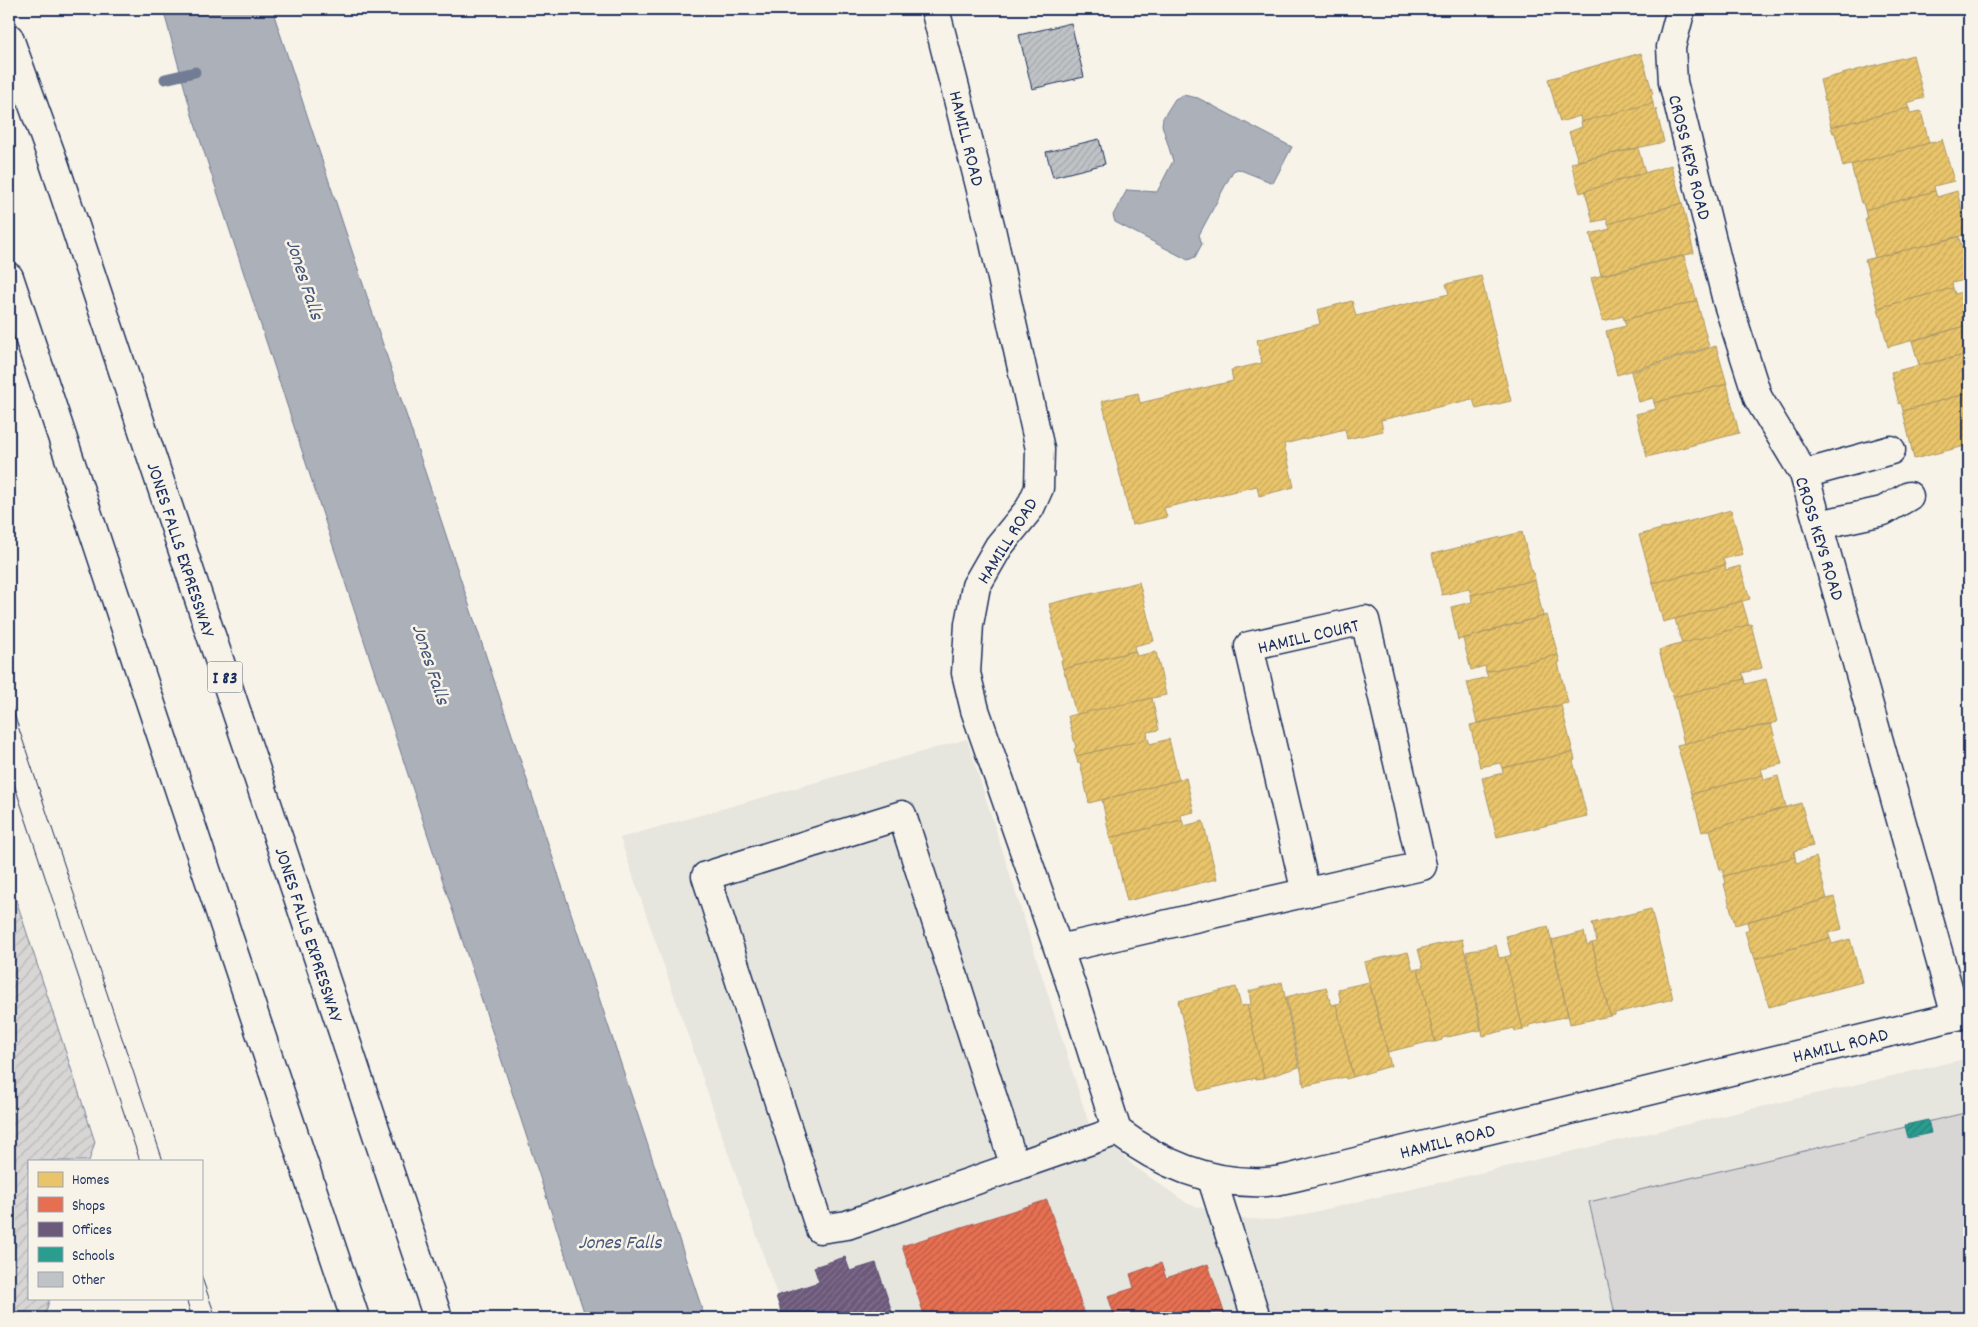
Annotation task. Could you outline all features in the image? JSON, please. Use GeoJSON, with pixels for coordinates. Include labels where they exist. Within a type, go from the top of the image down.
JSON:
{"type":"FeatureCollection","features":[{"type":"Feature","properties":{"kind":"main road","name":"HAMILL ROAD"},"geometry":{"type":"LineString","coordinates":[[935,9],[991,229],[1040,449],[1039,488],[1030,508],[999,546],[976,586],[969,624],[966,673],[976,710],[1059,949],[1117,1130],[1134,1144],[1188,1171],[1212,1179],[1267,1182],[1319,1172],[1963,1014]]}},
{"type":"Feature","properties":{"kind":"main road","name":"CROSS KEYS ROAD"},"geometry":{"type":"LineString","coordinates":[[1681,9],[1671,47],[1673,82],[1726,301],[1758,398],[1804,474],[1963,1014]]}},
{"type":"Feature","properties":{"kind":"main road","name":"JONES FALLS EXPRESSWAY"},"geometry":{"type":"LineString","coordinates":[[9,38],[55,166],[438,1318]]}},
{"type":"Feature","properties":{"kind":"main road"},"geometry":{"type":"LineString","coordinates":[[9,276],[355,1318]]}},
{"type":"Feature","properties":{"kind":"main road"},"geometry":{"type":"LineString","coordinates":[[1804,474],[1891,450]]}},
{"type":"Feature","properties":{"kind":"main road"},"geometry":{"type":"LineString","coordinates":[[1819,525],[1883,511],[1909,496]]}},
{"type":"Feature","properties":{"kind":"main road","name":"HAMILL COURT"},"geometry":{"type":"LineString","coordinates":[[1366,620],[1422,866],[1306,893],[1249,646],[1366,620]]}},
{"type":"Feature","properties":{"kind":"main road"},"geometry":{"type":"LineString","coordinates":[[1015,1167],[902,815],[706,876],[820,1229],[847,1225],[1015,1167],[1117,1130]]}},
{"type":"Feature","properties":{"kind":"main road"},"geometry":{"type":"LineString","coordinates":[[1059,949],[1306,893]]}},
{"type":"Feature","properties":{"kind":"main road"},"geometry":{"type":"LineString","coordinates":[[1212,1179],[1256,1318]]}},
{"type":"Feature","properties":{"kind":"shaded area"},"geometry":{"type":"Polygon","coordinates":[[[967,739],[1089,1124],[1134,1166],[1188,1204],[1242,1219],[1280,1220],[1969,1058],[1969,1318],[785,1318],[620,838],[967,739]]]}},
{"type":"Feature","properties":{"kind":"shaded area"},"geometry":{"type":"Polygon","coordinates":[[[9,878],[95,1142],[89,1160],[28,1160],[28,1300],[49,1300],[44,1318],[9,1318],[9,878]]]}},
{"type":"Feature","properties":{"kind":"shaded area"},"geometry":{"type":"Polygon","coordinates":[[[1969,1112],[1969,1318],[1616,1318],[1589,1202],[1969,1112]]]}},
{"type":"Feature","properties":{"kind":"water","name":"Jones Falls"},"geometry":{"type":"Polygon","coordinates":[[[163,9],[272,9],[705,1318],[586,1318],[192,115],[163,9]]]}},
{"type":"Feature","properties":{"kind":"water"},"geometry":{"type":"Polygon","coordinates":[[[1183,95],[1198,98],[1292,147],[1273,183],[1238,169],[1233,171],[1199,235],[1202,244],[1195,257],[1188,260],[1115,222],[1113,215],[1127,190],[1157,192],[1173,161],[1162,125],[1163,118],[1175,99],[1183,95]]]}},
{"type":"Feature","properties":{"kind":"building: Homes"},"geometry":{"type":"Polygon","coordinates":[[[1641,53],[1653,94],[1651,95],[1653,103],[1581,122],[1580,116],[1560,122],[1548,79],[1641,53]]]}},
{"type":"Feature","properties":{"kind":"building: Homes"},"geometry":{"type":"Polygon","coordinates":[[[1913,55],[1924,98],[1907,103],[1909,108],[1831,127],[1820,80],[1913,55]]]}},
{"type":"Feature","properties":{"kind":"building: Homes"},"geometry":{"type":"Polygon","coordinates":[[[1653,103],[1664,142],[1578,161],[1569,132],[1582,127],[1581,122],[1653,103]]]}},
{"type":"Feature","properties":{"kind":"building: Homes"},"geometry":{"type":"Polygon","coordinates":[[[1909,108],[1910,113],[1921,111],[1929,143],[1843,167],[1835,133],[1833,133],[1831,127],[1909,108]]]}},
{"type":"Feature","properties":{"kind":"building: Homes"},"geometry":{"type":"Polygon","coordinates":[[[1942,139],[1954,181],[1934,186],[1935,191],[1865,210],[1863,203],[1861,203],[1851,165],[1942,141],[1942,139]]]}},
{"type":"Feature","properties":{"kind":"building: Homes"},"geometry":{"type":"Polygon","coordinates":[[[1638,148],[1645,172],[1580,193],[1571,163],[1638,148]]]}},
{"type":"Feature","properties":{"kind":"building: Homes"},"geometry":{"type":"Polygon","coordinates":[[[1671,165],[1682,203],[1608,224],[1607,219],[1593,222],[1585,191],[1671,165]]]}},
{"type":"Feature","properties":{"kind":"building: Homes"},"geometry":{"type":"Polygon","coordinates":[[[1935,191],[1937,197],[1957,191],[1968,234],[1875,258],[1865,219],[1867,219],[1865,210],[1935,191]]]}},
{"type":"Feature","properties":{"kind":"building: Homes"},"geometry":{"type":"Polygon","coordinates":[[[1682,203],[1694,253],[1601,275],[1590,234],[1610,229],[1608,224],[1682,203]]]}},
{"type":"Feature","properties":{"kind":"building: Homes"},"geometry":{"type":"Polygon","coordinates":[[[1959,237],[1969,279],[1952,283],[1953,288],[1878,308],[1865,260],[1959,237]]]}},
{"type":"Feature","properties":{"kind":"building: Homes"},"geometry":{"type":"Polygon","coordinates":[[[1684,256],[1697,301],[1624,320],[1623,316],[1603,321],[1591,278],[1684,256]]]}},
{"type":"Feature","properties":{"kind":"building: Homes"},"geometry":{"type":"Polygon","coordinates":[[[1481,276],[1511,401],[1476,409],[1473,399],[1381,420],[1383,431],[1347,439],[1345,429],[1284,444],[1294,487],[1259,496],[1257,486],[1164,508],[1167,517],[1132,525],[1102,401],[1138,393],[1140,403],[1233,381],[1231,370],[1262,363],[1257,340],[1320,324],[1317,310],[1352,301],[1356,316],[1449,294],[1446,284],[1481,276]]]}},
{"type":"Feature","properties":{"kind":"building: Homes"},"geometry":{"type":"Polygon","coordinates":[[[1953,288],[1955,294],[1966,291],[1969,303],[1969,325],[1888,347],[1878,308],[1953,288]]]}},
{"type":"Feature","properties":{"kind":"building: Homes"},"geometry":{"type":"Polygon","coordinates":[[[1697,301],[1709,347],[1617,375],[1606,331],[1626,326],[1624,320],[1697,301]]]}},
{"type":"Feature","properties":{"kind":"building: Homes"},"geometry":{"type":"Polygon","coordinates":[[[1969,325],[1969,354],[1919,365],[1912,341],[1969,325]]]}},
{"type":"Feature","properties":{"kind":"building: Homes"},"geometry":{"type":"Polygon","coordinates":[[[1716,346],[1727,384],[1654,403],[1653,398],[1639,402],[1631,372],[1716,346]]]}},
{"type":"Feature","properties":{"kind":"building: Homes"},"geometry":{"type":"Polygon","coordinates":[[[1969,354],[1969,393],[1903,411],[1901,403],[1899,404],[1891,372],[1969,354]]]}},
{"type":"Feature","properties":{"kind":"building: Homes"},"geometry":{"type":"Polygon","coordinates":[[[1727,384],[1739,433],[1647,457],[1636,414],[1656,409],[1654,403],[1727,384]]]}},
{"type":"Feature","properties":{"kind":"building: Homes"},"geometry":{"type":"Polygon","coordinates":[[[1969,393],[1969,445],[1914,459],[1903,411],[1969,393]]]}},
{"type":"Feature","properties":{"kind":"building: Homes"},"geometry":{"type":"Polygon","coordinates":[[[1731,510],[1743,554],[1723,559],[1725,565],[1653,583],[1639,535],[1731,510]]]}},
{"type":"Feature","properties":{"kind":"building: Homes"},"geometry":{"type":"Polygon","coordinates":[[[1522,532],[1535,580],[1471,595],[1469,589],[1442,595],[1432,554],[1522,532]]]}},
{"type":"Feature","properties":{"kind":"building: Homes"},"geometry":{"type":"Polygon","coordinates":[[[1725,565],[1726,570],[1740,566],[1750,599],[1663,622],[1653,583],[1725,565]]]}},
{"type":"Feature","properties":{"kind":"building: Homes"},"geometry":{"type":"Polygon","coordinates":[[[1535,580],[1543,616],[1458,640],[1451,607],[1472,602],[1471,595],[1535,580]]]}},
{"type":"Feature","properties":{"kind":"building: Homes"},"geometry":{"type":"Polygon","coordinates":[[[1139,582],[1154,641],[1134,646],[1135,651],[1063,669],[1061,661],[1063,660],[1049,604],[1139,582]]]}},
{"type":"Feature","properties":{"kind":"building: Homes"},"geometry":{"type":"Polygon","coordinates":[[[1742,601],[1749,625],[1682,644],[1675,619],[1742,601]]]}},
{"type":"Feature","properties":{"kind":"building: Homes"},"geometry":{"type":"Polygon","coordinates":[[[1547,615],[1558,655],[1486,672],[1485,666],[1471,670],[1463,639],[1547,615]]]}},
{"type":"Feature","properties":{"kind":"building: Homes"},"geometry":{"type":"Polygon","coordinates":[[[1751,624],[1762,668],[1742,673],[1744,679],[1673,697],[1659,650],[1751,624]]]}},
{"type":"Feature","properties":{"kind":"building: Homes"},"geometry":{"type":"Polygon","coordinates":[[[1135,651],[1137,656],[1156,652],[1166,695],[1076,715],[1063,669],[1135,651]]]}},
{"type":"Feature","properties":{"kind":"building: Homes"},"geometry":{"type":"Polygon","coordinates":[[[1558,655],[1560,662],[1558,663],[1568,703],[1477,723],[1467,682],[1488,677],[1486,672],[1558,655]]]}},
{"type":"Feature","properties":{"kind":"building: Homes"},"geometry":{"type":"Polygon","coordinates":[[[1744,679],[1745,684],[1766,679],[1777,722],[1684,744],[1673,697],[1744,679]]]}},
{"type":"Feature","properties":{"kind":"building: Homes"},"geometry":{"type":"Polygon","coordinates":[[[1152,698],[1159,730],[1147,732],[1148,739],[1076,756],[1074,749],[1076,748],[1068,716],[1152,698]]]}},
{"type":"Feature","properties":{"kind":"building: Homes"},"geometry":{"type":"Polygon","coordinates":[[[1561,705],[1573,752],[1502,768],[1500,763],[1480,767],[1470,725],[1561,705]]]}},
{"type":"Feature","properties":{"kind":"building: Homes"},"geometry":{"type":"Polygon","coordinates":[[[1771,724],[1782,764],[1761,769],[1763,775],[1692,794],[1677,745],[1771,724]]]}},
{"type":"Feature","properties":{"kind":"building: Homes"},"geometry":{"type":"Polygon","coordinates":[[[1148,739],[1150,744],[1169,739],[1179,780],[1089,803],[1080,762],[1078,763],[1076,756],[1148,739]]]}},
{"type":"Feature","properties":{"kind":"building: Homes"},"geometry":{"type":"Polygon","coordinates":[[[1573,752],[1575,760],[1573,761],[1587,816],[1497,837],[1482,778],[1503,773],[1502,768],[1573,752]]]}},
{"type":"Feature","properties":{"kind":"building: Homes"},"geometry":{"type":"Polygon","coordinates":[[[1763,775],[1764,780],[1778,776],[1786,807],[1702,832],[1692,794],[1763,775]]]}},
{"type":"Feature","properties":{"kind":"building: Homes"},"geometry":{"type":"Polygon","coordinates":[[[1186,778],[1194,812],[1181,815],[1182,820],[1110,838],[1102,800],[1186,778]]]}},
{"type":"Feature","properties":{"kind":"building: Homes"},"geometry":{"type":"Polygon","coordinates":[[[1801,803],[1813,846],[1794,851],[1795,857],[1724,876],[1722,869],[1720,870],[1710,829],[1801,803]]]}},
{"type":"Feature","properties":{"kind":"building: Homes"},"geometry":{"type":"Polygon","coordinates":[[[1182,820],[1184,826],[1203,821],[1217,879],[1127,901],[1110,838],[1182,820]]]}},
{"type":"Feature","properties":{"kind":"building: Homes"},"geometry":{"type":"Polygon","coordinates":[[[1795,857],[1796,863],[1816,857],[1827,899],[1735,925],[1724,884],[1726,883],[1724,876],[1795,857]]]}},
{"type":"Feature","properties":{"kind":"building: Homes"},"geometry":{"type":"Polygon","coordinates":[[[1834,897],[1842,929],[1828,933],[1830,938],[1755,959],[1753,953],[1751,953],[1745,931],[1749,929],[1747,922],[1834,897]]]}},
{"type":"Feature","properties":{"kind":"building: Homes"},"geometry":{"type":"Polygon","coordinates":[[[1651,909],[1673,999],[1615,1013],[1615,1015],[1610,1016],[1592,943],[1597,942],[1592,923],[1651,909]]]}},
{"type":"Feature","properties":{"kind":"building: Homes"},"geometry":{"type":"Polygon","coordinates":[[[1548,926],[1568,1016],[1529,1025],[1529,1027],[1523,1029],[1505,957],[1511,955],[1506,936],[1548,926]]]}},
{"type":"Feature","properties":{"kind":"building: Homes"},"geometry":{"type":"Polygon","coordinates":[[[1584,932],[1587,945],[1592,943],[1610,1016],[1570,1024],[1552,940],[1584,932]]]}},
{"type":"Feature","properties":{"kind":"building: Homes"},"geometry":{"type":"Polygon","coordinates":[[[1830,938],[1832,944],[1850,939],[1862,982],[1769,1007],[1755,959],[1830,938]]]}},
{"type":"Feature","properties":{"kind":"building: Homes"},"geometry":{"type":"Polygon","coordinates":[[[1462,939],[1481,1030],[1442,1038],[1442,1040],[1435,1042],[1418,969],[1423,968],[1418,949],[1462,939]]]}},
{"type":"Feature","properties":{"kind":"building: Homes"},"geometry":{"type":"Polygon","coordinates":[[[1496,945],[1499,958],[1505,957],[1523,1029],[1515,1031],[1514,1028],[1483,1036],[1466,952],[1496,945]]]}},
{"type":"Feature","properties":{"kind":"building: Homes"},"geometry":{"type":"Polygon","coordinates":[[[1408,952],[1413,970],[1418,969],[1435,1042],[1388,1052],[1364,962],[1408,952]]]}},
{"type":"Feature","properties":{"kind":"building: Homes"},"geometry":{"type":"Polygon","coordinates":[[[1282,982],[1299,1067],[1264,1078],[1247,1005],[1251,1004],[1249,991],[1282,982]]]}},
{"type":"Feature","properties":{"kind":"building: Homes"},"geometry":{"type":"Polygon","coordinates":[[[1369,982],[1391,1066],[1353,1077],[1336,1004],[1341,1003],[1338,989],[1369,982]]]}},
{"type":"Feature","properties":{"kind":"building: Homes"},"geometry":{"type":"Polygon","coordinates":[[[1236,987],[1241,1006],[1247,1005],[1264,1078],[1256,1078],[1199,1091],[1178,1001],[1236,987]]]}},
{"type":"Feature","properties":{"kind":"building: Homes"},"geometry":{"type":"Polygon","coordinates":[[[1326,987],[1331,1005],[1336,1004],[1353,1077],[1304,1086],[1286,997],[1326,987]]]}},
{"type":"Feature","properties":{"kind":"building: Shops"},"geometry":{"type":"Polygon","coordinates":[[[1047,1200],[1085,1316],[1079,1318],[925,1318],[902,1246],[1047,1200]]]}},
{"type":"Feature","properties":{"kind":"building: Shops"},"geometry":{"type":"Polygon","coordinates":[[[1161,1263],[1166,1278],[1208,1264],[1226,1318],[1115,1318],[1108,1296],[1134,1288],[1130,1274],[1161,1263]]]}},
{"type":"Feature","properties":{"kind":"building: Offices"},"geometry":{"type":"Polygon","coordinates":[[[845,1257],[850,1271],[876,1263],[894,1318],[783,1318],[776,1296],[819,1282],[814,1267],[845,1257]]]}},
{"type":"Feature","properties":{"kind":"building: Schools"},"geometry":{"type":"Polygon","coordinates":[[[1928,1120],[1931,1133],[1908,1138],[1905,1125],[1928,1120]]]}},
{"type":"Feature","properties":{"kind":"building: Other"},"geometry":{"type":"Polygon","coordinates":[[[1071,23],[1084,77],[1032,89],[1019,35],[1071,23]]]}},
{"type":"Feature","properties":{"kind":"building: Other"},"geometry":{"type":"Polygon","coordinates":[[[1099,139],[1105,164],[1053,177],[1046,152],[1099,139]]]}},
{"type":"Feature","properties":{"kind":"waterway"},"geometry":{"type":"LineString","coordinates":[[165,79],[195,72]]}},
{"type":"Feature","properties":{"kind":"tram line"},"geometry":{"type":"LineString","coordinates":[[9,699],[163,1160]]}},
{"type":"Feature","properties":{"kind":"tram line"},"geometry":{"type":"LineString","coordinates":[[9,769],[140,1160]]}},
{"type":"Feature","properties":{"kind":"tram line"},"geometry":{"type":"LineString","coordinates":[[202,1278],[216,1318]]}},
{"type":"Feature","properties":{"kind":"tram line"},"geometry":{"type":"LineString","coordinates":[[187,1300],[192,1318]]}}]}
